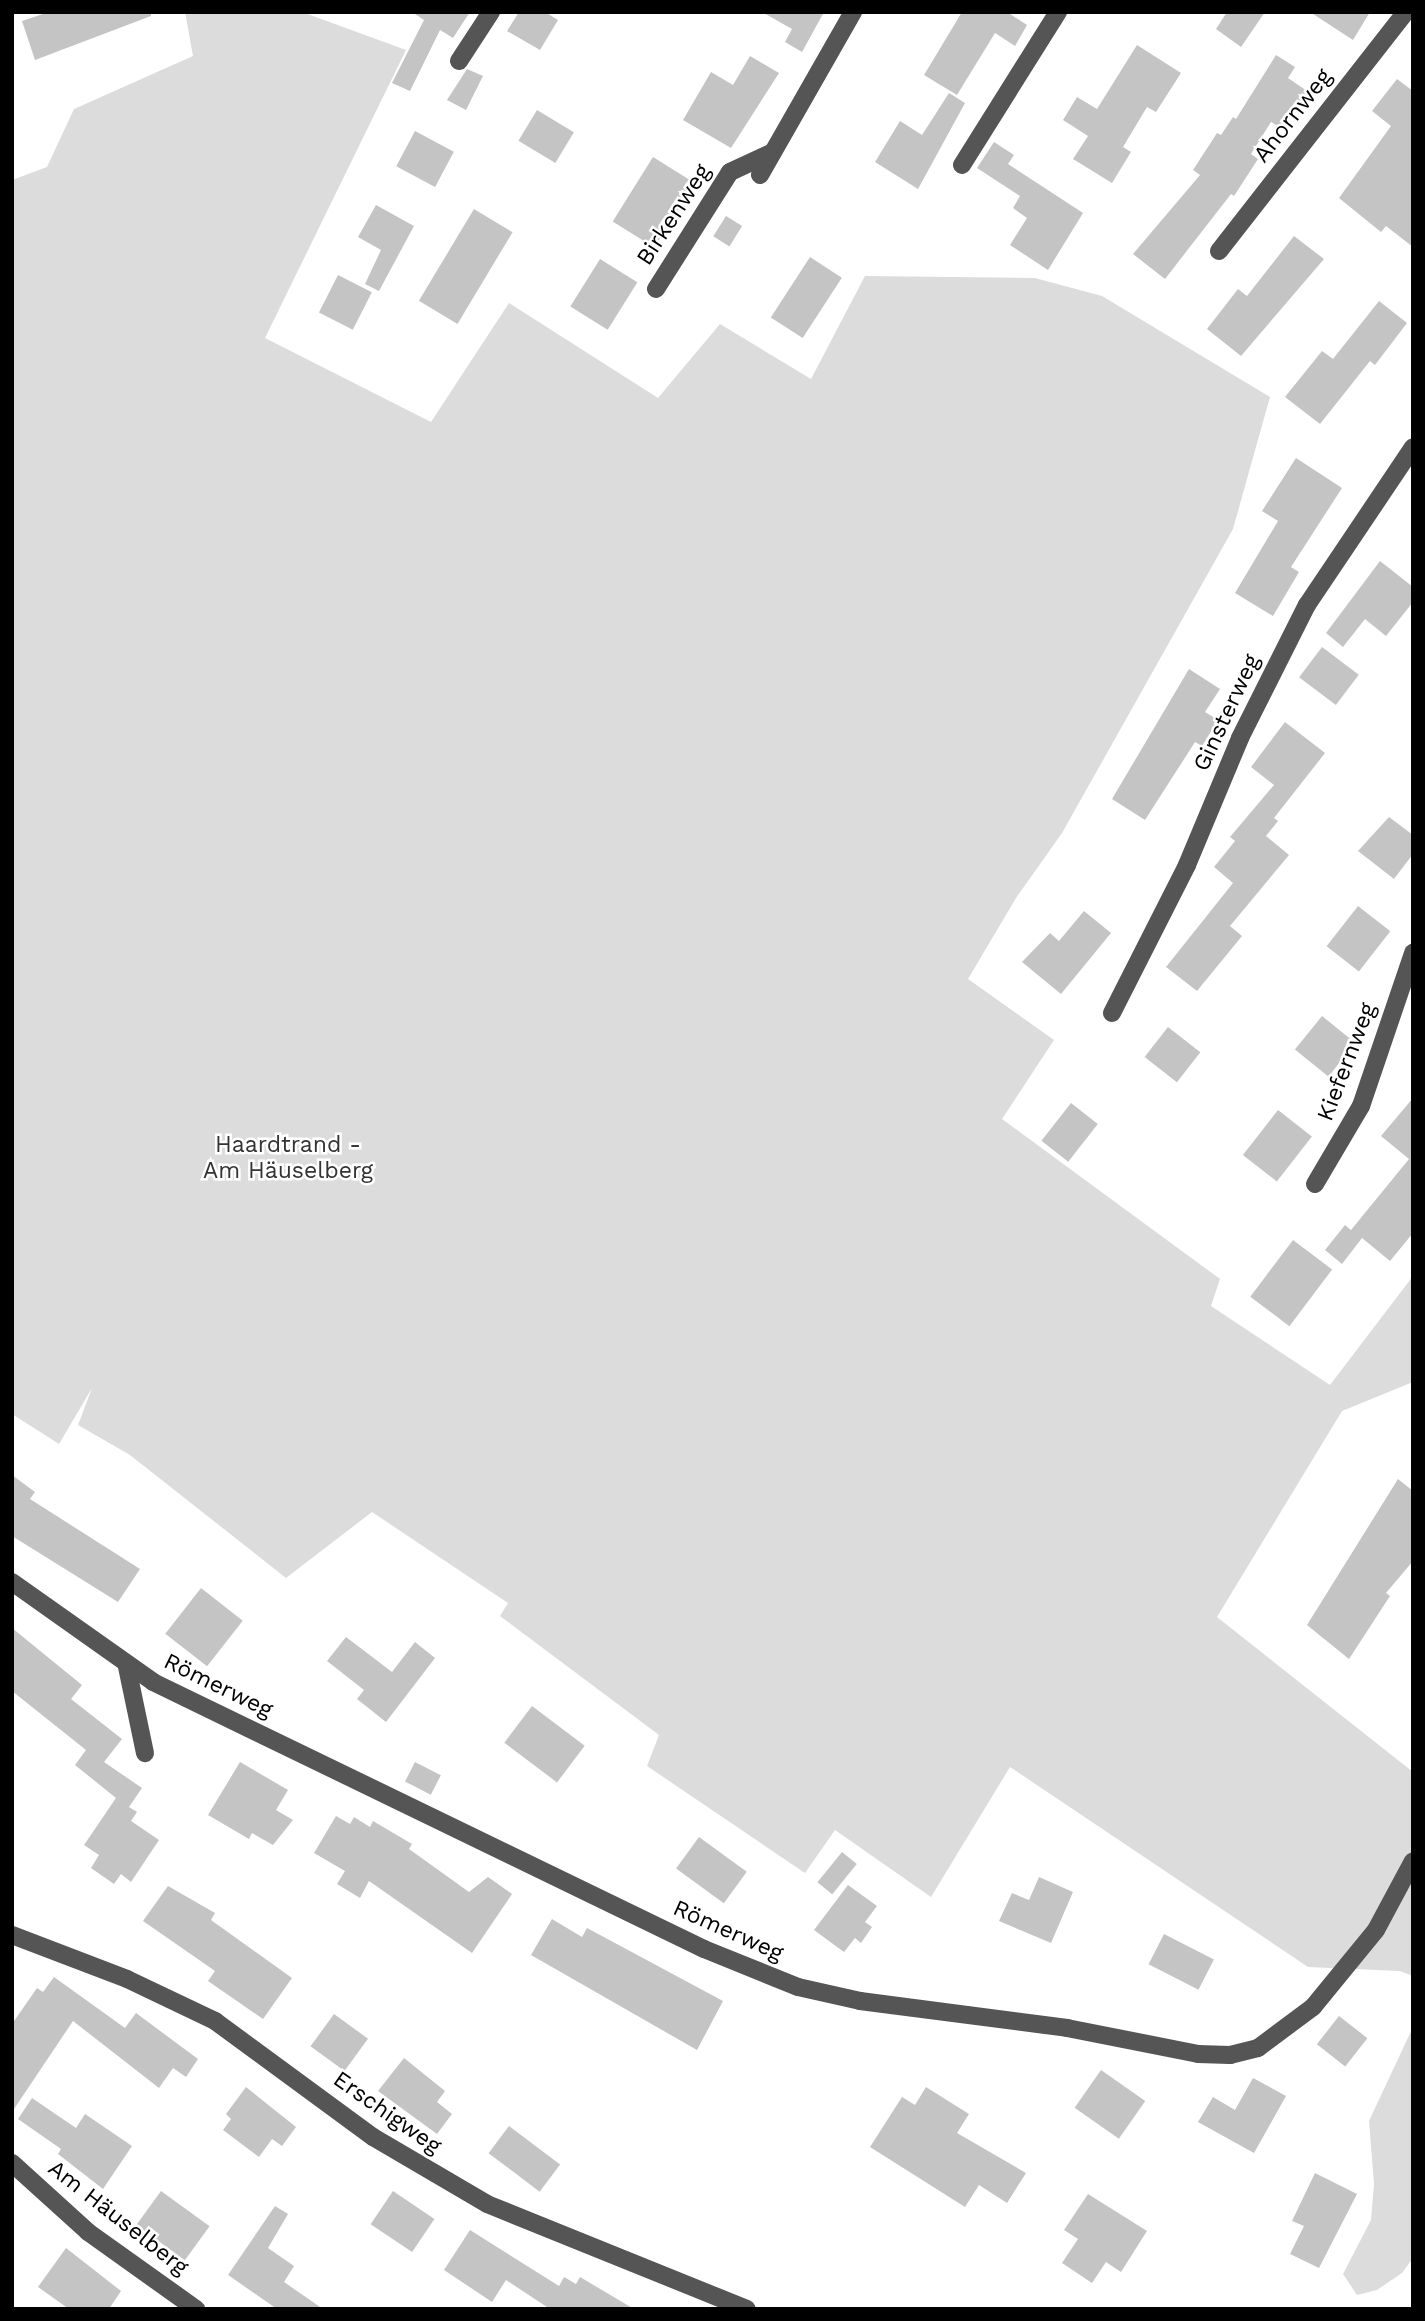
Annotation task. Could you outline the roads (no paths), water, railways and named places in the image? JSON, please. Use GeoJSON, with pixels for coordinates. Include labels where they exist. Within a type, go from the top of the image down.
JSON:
{"type":"FeatureCollection","features":[{"type":"Feature","properties":{"kind":"street"},"geometry":{"type":"LineString","coordinates":[[459,61],[491,12]]}},
{"type":"Feature","properties":{"kind":"street"},"geometry":{"type":"LineString","coordinates":[[760,175],[853,12]]}},
{"type":"Feature","properties":{"kind":"street"},"geometry":{"type":"LineString","coordinates":[[962,165],[1058,12]]}},
{"type":"Feature","properties":{"kind":"street","name":"Ahornweg"},"geometry":{"type":"LineString","coordinates":[[1219,251],[1406,12]]}},
{"type":"Feature","properties":{"kind":"street","name":"Birkenweg"},"geometry":{"type":"LineString","coordinates":[[656,289],[730,172],[773,152]]}},
{"type":"Feature","properties":{"kind":"street","name":"Ginsterweg"},"geometry":{"type":"LineString","coordinates":[[1112,1013],[1188,865],[1240,738],[1307,605],[1413,447]]}},
{"type":"Feature","properties":{"kind":"street","name":"Kiefernweg"},"geometry":{"type":"LineString","coordinates":[[1315,1184],[1361,1106],[1413,953]]}},
{"type":"Feature","properties":{"kind":"street","name":"Römerweg"},"geometry":{"type":"LineString","coordinates":[[12,1582],[127,1667],[704,1949],[798,1987],[860,2001],[1067,2028],[1198,2054],[1230,2056],[1258,2048],[1313,2007],[1376,1930],[1413,1861]]}},
{"type":"Feature","properties":{"kind":"street"},"geometry":{"type":"LineString","coordinates":[[127,1667],[145,1754]]}},
{"type":"Feature","properties":{"kind":"street","name":"Erschigweg"},"geometry":{"type":"LineString","coordinates":[[12,1935],[127,1979],[215,2021],[373,2137],[464,2192],[543,2229],[747,2309]]}},
{"type":"Feature","properties":{"kind":"street","name":"Am Häuselberg"},"geometry":{"type":"LineString","coordinates":[[12,2163],[88,2232],[196,2309]]}},
{"type":"Feature","properties":{"kind":"park label","name":"Haardtrand - Am Häuselberg"},"geometry":{"type":"Point","coordinates":[288,1158]}}]}
